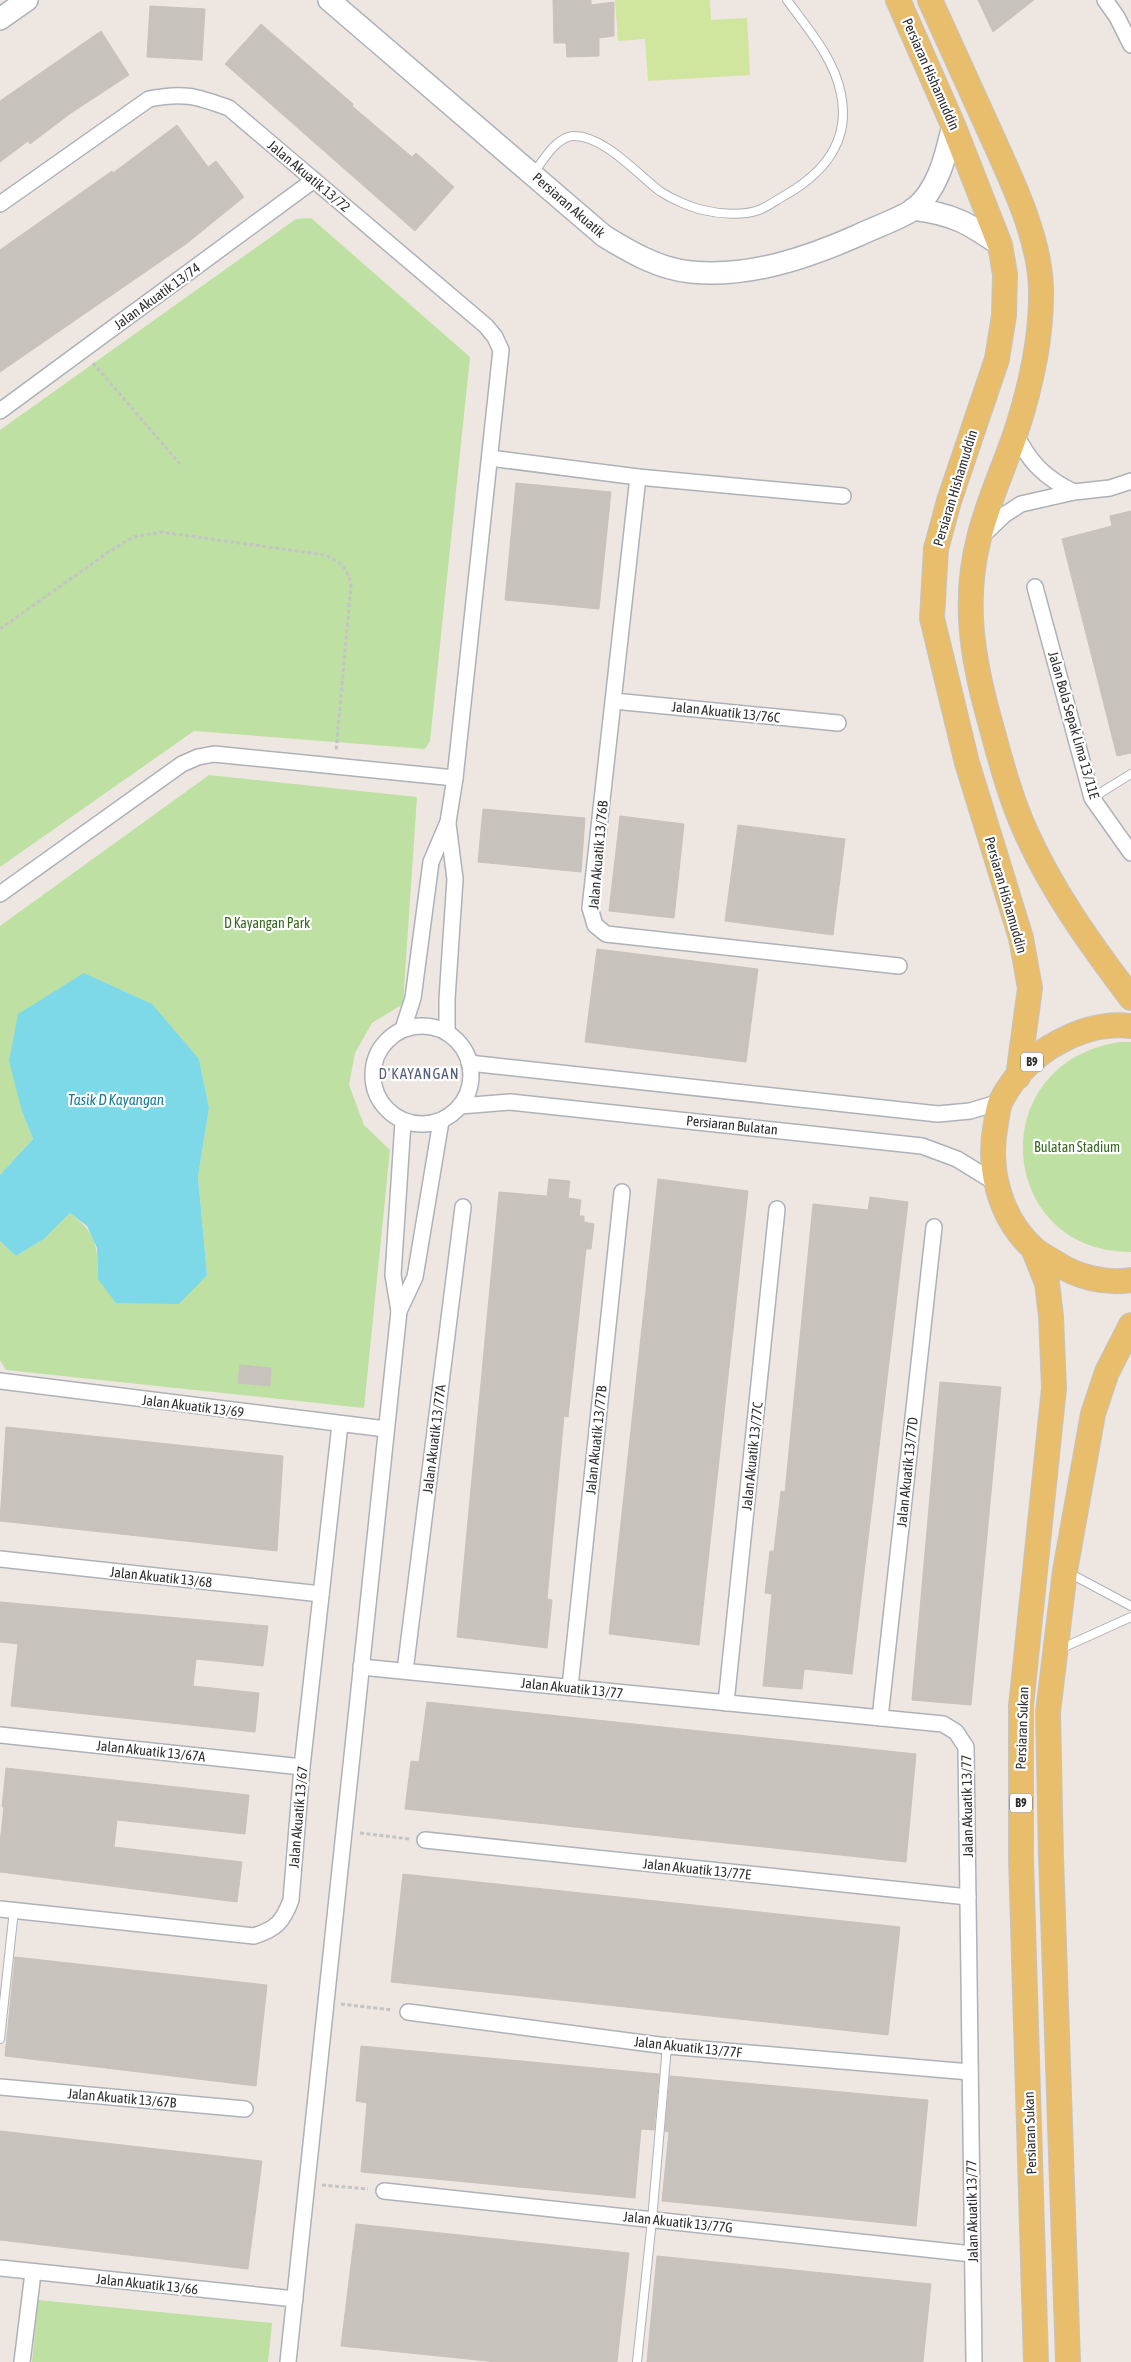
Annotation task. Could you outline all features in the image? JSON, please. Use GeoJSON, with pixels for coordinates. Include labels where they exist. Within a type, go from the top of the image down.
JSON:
{"type":"FeatureCollection","features":[{"type":"Feature","properties":{"kind":"main road","name":"Persiaran Hishamuddin"},"geometry":{"type":"LineString","coordinates":[[898,0],[954,125],[1000,245],[1005,274],[1004,315],[997,359],[949,501],[936,549],[932,618],[968,763],[1021,938],[1030,988],[1018,1077]]}},
{"type":"Feature","properties":{"kind":"main road"},"geometry":{"type":"LineString","coordinates":[[930,0],[1013,184],[1037,253],[1041,288],[1039,330],[1031,382],[1016,434],[987,506],[971,576],[970,622],[979,680],[1002,764],[1025,830],[1060,897],[1131,998]]}},
{"type":"Feature","properties":{"kind":"main road","name":"B9"},"geometry":{"type":"LineString","coordinates":[[1131,1026],[1117,1024],[1079,1031],[1045,1049],[1018,1077],[1000,1102],[993,1137],[992,1160],[996,1183],[1010,1218],[1033,1248],[1071,1273],[1115,1282],[1131,1280]]}},
{"type":"Feature","properties":{"kind":"main road","name":"Persiaran Sukan"},"geometry":{"type":"LineString","coordinates":[[1033,1248],[1047,1284],[1051,1316],[1054,1388],[1020,1706],[1021,1857],[1036,2362]]}},
{"type":"Feature","properties":{"kind":"main road","name":"Persiaran Sukan"},"geometry":{"type":"LineString","coordinates":[[1068,2362],[1048,1712],[1065,1571],[1092,1414],[1107,1372],[1131,1325]]}},
{"type":"Feature","properties":{"kind":"street"},"geometry":{"type":"LineString","coordinates":[[0,19],[27,0]]}},
{"type":"Feature","properties":{"kind":"street","name":"Persiaran Akuatik"},"geometry":{"type":"LineString","coordinates":[[328,0],[604,236],[652,262],[690,272],[737,272],[780,264],[846,240],[913,209],[931,189],[939,174],[954,125]]}},
{"type":"Feature","properties":{"kind":"street"},"geometry":{"type":"LineString","coordinates":[[1105,0],[1117,17],[1131,45]]}},
{"type":"Feature","properties":{"kind":"street","name":"Jalan Akuatik 13/72"},"geometry":{"type":"LineString","coordinates":[[0,204],[149,99],[173,94],[197,96],[229,108],[486,326],[495,337],[501,350],[455,778],[448,822]]}},
{"type":"Feature","properties":{"kind":"street","name":"Jalan Akuatik 13/74"},"geometry":{"type":"LineString","coordinates":[[0,411],[314,180]]}},
{"type":"Feature","properties":{"kind":"street"},"geometry":{"type":"LineString","coordinates":[[913,209],[936,212],[956,218],[1000,245]]}},
{"type":"Feature","properties":{"kind":"street"},"geometry":{"type":"LineString","coordinates":[[1016,434],[1025,453],[1038,470],[1055,483],[1074,492]]}},
{"type":"Feature","properties":{"kind":"street"},"geometry":{"type":"LineString","coordinates":[[490,458],[638,477],[842,496]]}},
{"type":"Feature","properties":{"kind":"street","name":"Jalan Akuatik 13/76B"},"geometry":{"type":"LineString","coordinates":[[638,477],[590,908],[595,925],[606,934],[899,966]]}},
{"type":"Feature","properties":{"kind":"street"},"geometry":{"type":"LineString","coordinates":[[978,541],[1004,514],[1021,504],[1074,492],[1110,488],[1131,481]]}},
{"type":"Feature","properties":{"kind":"street","name":"Jalan Bola Sepak Lima 13/11E"},"geometry":{"type":"LineString","coordinates":[[1035,587],[1092,798],[1131,853]]}},
{"type":"Feature","properties":{"kind":"street","name":"Jalan Akuatik 13/76C"},"geometry":{"type":"LineString","coordinates":[[614,701],[838,724]]}},
{"type":"Feature","properties":{"kind":"street"},"geometry":{"type":"LineString","coordinates":[[0,894],[182,764],[198,757],[214,754],[455,778]]}},
{"type":"Feature","properties":{"kind":"street"},"geometry":{"type":"LineString","coordinates":[[402,1029],[413,998],[431,862],[448,822]]}},
{"type":"Feature","properties":{"kind":"street"},"geometry":{"type":"LineString","coordinates":[[447,1033],[447,999],[456,879],[448,822]]}},
{"type":"Feature","properties":{"kind":"street"},"geometry":{"type":"LineString","coordinates":[[418,1026],[433,1027],[447,1033],[457,1041],[469,1063],[470,1086],[460,1106],[440,1121],[416,1125],[403,1122],[389,1113],[379,1100],[373,1084],[373,1068],[378,1052],[388,1038],[402,1029],[418,1026]]}},
{"type":"Feature","properties":{"kind":"street"},"geometry":{"type":"LineString","coordinates":[[469,1063],[938,1114],[970,1111],[1000,1102]]}},
{"type":"Feature","properties":{"kind":"street","name":"Persiaran Bulatan"},"geometry":{"type":"LineString","coordinates":[[460,1106],[510,1102],[922,1146],[957,1159],[996,1183]]}},
{"type":"Feature","properties":{"kind":"street"},"geometry":{"type":"LineString","coordinates":[[399,1311],[415,1277],[440,1121]]}},
{"type":"Feature","properties":{"kind":"street"},"geometry":{"type":"LineString","coordinates":[[288,2362],[399,1311],[393,1275],[403,1122]]}},
{"type":"Feature","properties":{"kind":"street","name":"Jalan Akuatik 13/77B"},"geometry":{"type":"LineString","coordinates":[[570,1687],[622,1192]]}},
{"type":"Feature","properties":{"kind":"street","name":"Jalan Akuatik 13/77A"},"geometry":{"type":"LineString","coordinates":[[406,1671],[464,1207]]}},
{"type":"Feature","properties":{"kind":"street","name":"Jalan Akuatik 13/77C"},"geometry":{"type":"LineString","coordinates":[[726,1702],[778,1209]]}},
{"type":"Feature","properties":{"kind":"street","name":"Jalan Akuatik 13/77D"},"geometry":{"type":"LineString","coordinates":[[880,1718],[934,1227]]}},
{"type":"Feature","properties":{"kind":"street","name":"Jalan Akuatik 13/69"},"geometry":{"type":"LineString","coordinates":[[0,1381],[386,1429]]}},
{"type":"Feature","properties":{"kind":"street","name":"Jalan Akuatik 13/67"},"geometry":{"type":"LineString","coordinates":[[7,1910],[254,1936],[272,1931],[286,1914],[291,1900],[302,1767],[340,1424]]}},
{"type":"Feature","properties":{"kind":"street","name":"Jalan Akuatik 13/68"},"geometry":{"type":"LineString","coordinates":[[0,1559],[321,1594]]}},
{"type":"Feature","properties":{"kind":"street","name":"Jalan Akuatik 13/77"},"geometry":{"type":"LineString","coordinates":[[361,1667],[943,1724],[956,1732],[966,1747],[974,2362]]}},
{"type":"Feature","properties":{"kind":"street","name":"Jalan Akuatik 13/67A"},"geometry":{"type":"LineString","coordinates":[[0,1735],[302,1767]]}},
{"type":"Feature","properties":{"kind":"street","name":"Jalan Akuatik 13/77E"},"geometry":{"type":"LineString","coordinates":[[426,1840],[968,1898]]}},
{"type":"Feature","properties":{"kind":"street","name":"Jalan Akuatik 13/77F"},"geometry":{"type":"LineString","coordinates":[[408,2012],[667,2046],[970,2072]]}},
{"type":"Feature","properties":{"kind":"street","name":"Jalan Akuatik 13/67B"},"geometry":{"type":"LineString","coordinates":[[0,2087],[245,2109]]}},
{"type":"Feature","properties":{"kind":"street","name":"Jalan Akuatik 13/77G"},"geometry":{"type":"LineString","coordinates":[[384,2191],[972,2254]]}},
{"type":"Feature","properties":{"kind":"street","name":"Jalan Akuatik 13/66"},"geometry":{"type":"LineString","coordinates":[[0,2268],[33,2273],[295,2299]]}},
{"type":"Feature","properties":{"kind":"street"},"geometry":{"type":"LineString","coordinates":[[22,2362],[33,2273]]}},
{"type":"Feature","properties":{"kind":"lane"},"geometry":{"type":"LineString","coordinates":[[533,174],[561,140],[573,136],[589,140],[613,151],[663,193],[701,210],[726,213],[758,210],[800,187],[822,168],[836,146],[843,119],[842,96],[834,69],[787,0]]}},
{"type":"Feature","properties":{"kind":"lane"},"geometry":{"type":"LineString","coordinates":[[1092,798],[1131,774]]}},
{"type":"Feature","properties":{"kind":"lane"},"geometry":{"type":"LineString","coordinates":[[1065,1571],[1131,1606]]}},
{"type":"Feature","properties":{"kind":"lane"},"geometry":{"type":"LineString","coordinates":[[1054,1652],[1131,1618]]}},
{"type":"Feature","properties":{"kind":"lane"},"geometry":{"type":"LineString","coordinates":[[0,2039],[7,1910]]}},
{"type":"Feature","properties":{"kind":"lane"},"geometry":{"type":"LineString","coordinates":[[637,2362],[652,2220],[667,2046]]}},
{"type":"Feature","properties":{"kind":"path"},"geometry":{"type":"LineString","coordinates":[[82,351],[180,464]]}},
{"type":"Feature","properties":{"kind":"path"},"geometry":{"type":"LineString","coordinates":[[0,629],[107,553],[133,538],[161,532],[325,555],[338,561],[344,568],[349,574],[351,586],[335,766]]}},
{"type":"Feature","properties":{"kind":"path"},"geometry":{"type":"LineString","coordinates":[[344,1831],[426,1840]]}},
{"type":"Feature","properties":{"kind":"path"},"geometry":{"type":"LineString","coordinates":[[326,2003],[408,2012]]}},
{"type":"Feature","properties":{"kind":"path"},"geometry":{"type":"LineString","coordinates":[[307,2184],[384,2191]]}},
{"type":"Feature","properties":{"kind":"green space"},"geometry":{"type":"Polygon","coordinates":[[[615,0],[710,0],[711,20],[747,18],[750,75],[648,81],[645,39],[618,41],[615,0]]]}},
{"type":"Feature","properties":{"kind":"green space"},"geometry":{"type":"Polygon","coordinates":[[[311,218],[470,357],[430,741],[425,749],[194,731],[0,867],[0,430],[296,219],[311,218]]]}},
{"type":"Feature","properties":{"kind":"green space","name":"D Kayangan Park"},"geometry":{"type":"Polygon","coordinates":[[[209,775],[417,797],[403,1004],[372,1023],[355,1053],[349,1085],[364,1125],[390,1150],[364,1408],[6,1370],[0,1360],[0,1241],[16,1256],[44,1239],[70,1213],[86,1228],[94,1242],[98,1279],[207,1275],[198,1177],[209,1108],[199,1059],[151,1004],[84,973],[22,1111],[33,1139],[0,1175],[0,926],[209,775]]]}},
{"type":"Feature","properties":{"kind":"green space","name":"Bulatan Stadium"},"geometry":{"type":"Polygon","coordinates":[[[1120,1042],[1131,1042],[1131,1252],[1086,1244],[1053,1223],[1032,1192],[1023,1155],[1027,1118],[1044,1084],[1075,1057],[1120,1042]]]}},
{"type":"Feature","properties":{"kind":"green space"},"geometry":{"type":"Polygon","coordinates":[[[38,2300],[272,2323],[268,2362],[32,2362],[38,2300]]]}},
{"type":"Feature","properties":{"kind":"water","name":"Tasik D Kayangan"},"geometry":{"type":"Polygon","coordinates":[[[84,973],[152,1004],[199,1059],[209,1108],[198,1177],[207,1275],[179,1304],[116,1303],[98,1279],[97,1248],[87,1226],[70,1213],[44,1239],[16,1256],[0,1241],[0,1175],[33,1139],[22,1111],[9,1061],[18,1014],[84,973]]]}},
{"type":"Feature","properties":{"kind":"building"},"geometry":{"type":"Polygon","coordinates":[[[553,0],[591,0],[591,5],[614,2],[614,36],[599,38],[599,56],[567,57],[566,43],[554,43],[553,0]]]}},
{"type":"Feature","properties":{"kind":"building"},"geometry":{"type":"Polygon","coordinates":[[[978,0],[1034,0],[993,32],[978,0]]]}},
{"type":"Feature","properties":{"kind":"building"},"geometry":{"type":"Polygon","coordinates":[[[150,6],[205,9],[202,60],[147,57],[150,6]]]}},
{"type":"Feature","properties":{"kind":"building"},"geometry":{"type":"Polygon","coordinates":[[[261,24],[412,157],[416,153],[454,187],[415,231],[225,64],[261,24]]]}},
{"type":"Feature","properties":{"kind":"building"},"geometry":{"type":"Polygon","coordinates":[[[101,31],[129,75],[71,113],[30,144],[28,141],[0,162],[0,101],[101,31]]]}},
{"type":"Feature","properties":{"kind":"building"},"geometry":{"type":"Polygon","coordinates":[[[177,125],[208,167],[216,161],[244,197],[186,244],[0,372],[0,250],[112,171],[113,173],[177,125]]]}},
{"type":"Feature","properties":{"kind":"building"},"geometry":{"type":"Polygon","coordinates":[[[516,483],[611,492],[599,609],[505,600],[516,483]]]}},
{"type":"Feature","properties":{"kind":"building"},"geometry":{"type":"Polygon","coordinates":[[[1131,511],[1131,753],[1117,756],[1062,539],[1112,526],[1110,516],[1131,511]]]}},
{"type":"Feature","properties":{"kind":"building"},"geometry":{"type":"Polygon","coordinates":[[[483,809],[585,818],[581,872],[478,862],[483,809]]]}},
{"type":"Feature","properties":{"kind":"building"},"geometry":{"type":"Polygon","coordinates":[[[620,816],[684,824],[674,918],[609,911],[620,816]]]}},
{"type":"Feature","properties":{"kind":"building"},"geometry":{"type":"Polygon","coordinates":[[[738,825],[845,839],[833,935],[725,921],[738,825]]]}},
{"type":"Feature","properties":{"kind":"building"},"geometry":{"type":"Polygon","coordinates":[[[597,949],[758,969],[746,1062],[585,1042],[597,949]]]}},
{"type":"Feature","properties":{"kind":"building"},"geometry":{"type":"Polygon","coordinates":[[[549,1179],[570,1181],[568,1198],[581,1200],[579,1216],[584,1216],[584,1222],[594,1224],[591,1249],[586,1249],[568,1417],[564,1416],[547,1599],[552,1600],[547,1648],[457,1637],[499,1192],[547,1196],[549,1179]]]}},
{"type":"Feature","properties":{"kind":"building"},"geometry":{"type":"Polygon","coordinates":[[[658,1179],[748,1191],[699,1645],[609,1634],[658,1179]]]}},
{"type":"Feature","properties":{"kind":"building"},"geometry":{"type":"Polygon","coordinates":[[[870,1197],[908,1202],[852,1674],[804,1669],[802,1689],[763,1686],[772,1594],[765,1593],[770,1551],[774,1551],[781,1491],[785,1492],[813,1204],[868,1210],[870,1197]]]}},
{"type":"Feature","properties":{"kind":"building"},"geometry":{"type":"Polygon","coordinates":[[[240,1365],[271,1368],[270,1386],[238,1383],[240,1365]]]}},
{"type":"Feature","properties":{"kind":"building"},"geometry":{"type":"Polygon","coordinates":[[[940,1382],[1001,1387],[971,1705],[912,1700],[940,1382]]]}},
{"type":"Feature","properties":{"kind":"building"},"geometry":{"type":"Polygon","coordinates":[[[6,1427],[283,1456],[277,1551],[0,1521],[6,1427]]]}},
{"type":"Feature","properties":{"kind":"building"},"geometry":{"type":"Polygon","coordinates":[[[0,1602],[268,1626],[263,1666],[196,1659],[193,1686],[259,1693],[255,1732],[11,1706],[18,1644],[0,1642],[0,1602]]]}},
{"type":"Feature","properties":{"kind":"building"},"geometry":{"type":"Polygon","coordinates":[[[427,1702],[916,1754],[906,1862],[405,1809],[411,1761],[419,1762],[427,1702]]]}},
{"type":"Feature","properties":{"kind":"building"},"geometry":{"type":"Polygon","coordinates":[[[6,1768],[249,1795],[245,1834],[117,1820],[114,1847],[242,1862],[237,1902],[0,1872],[0,1843],[4,1807],[2,1807],[6,1768]]]}},
{"type":"Feature","properties":{"kind":"building"},"geometry":{"type":"Polygon","coordinates":[[[403,1874],[900,1927],[888,2035],[391,1982],[403,1874]]]}},
{"type":"Feature","properties":{"kind":"building"},"geometry":{"type":"Polygon","coordinates":[[[15,1957],[267,1985],[256,2086],[5,2056],[15,1957]]]}},
{"type":"Feature","properties":{"kind":"building"},"geometry":{"type":"Polygon","coordinates":[[[361,2046],[659,2074],[654,2130],[641,2129],[635,2198],[361,2172],[367,2103],[356,2101],[361,2046]]]}},
{"type":"Feature","properties":{"kind":"building"},"geometry":{"type":"Polygon","coordinates":[[[670,2076],[928,2100],[916,2226],[662,2201],[669,2132],[665,2131],[670,2076]]]}},
{"type":"Feature","properties":{"kind":"building"},"geometry":{"type":"Polygon","coordinates":[[[0,2131],[262,2161],[248,2269],[0,2240],[0,2131]]]}},
{"type":"Feature","properties":{"kind":"building"},"geometry":{"type":"Polygon","coordinates":[[[356,2224],[629,2253],[617,2362],[497,2362],[341,2346],[356,2224]]]}},
{"type":"Feature","properties":{"kind":"building"},"geometry":{"type":"Polygon","coordinates":[[[657,2256],[931,2284],[923,2362],[647,2362],[657,2256]]]}},
{"type":"Feature","properties":{"kind":"district","name":"D'KAYANGAN"},"geometry":{"type":"Point","coordinates":[419,1074]}}]}
